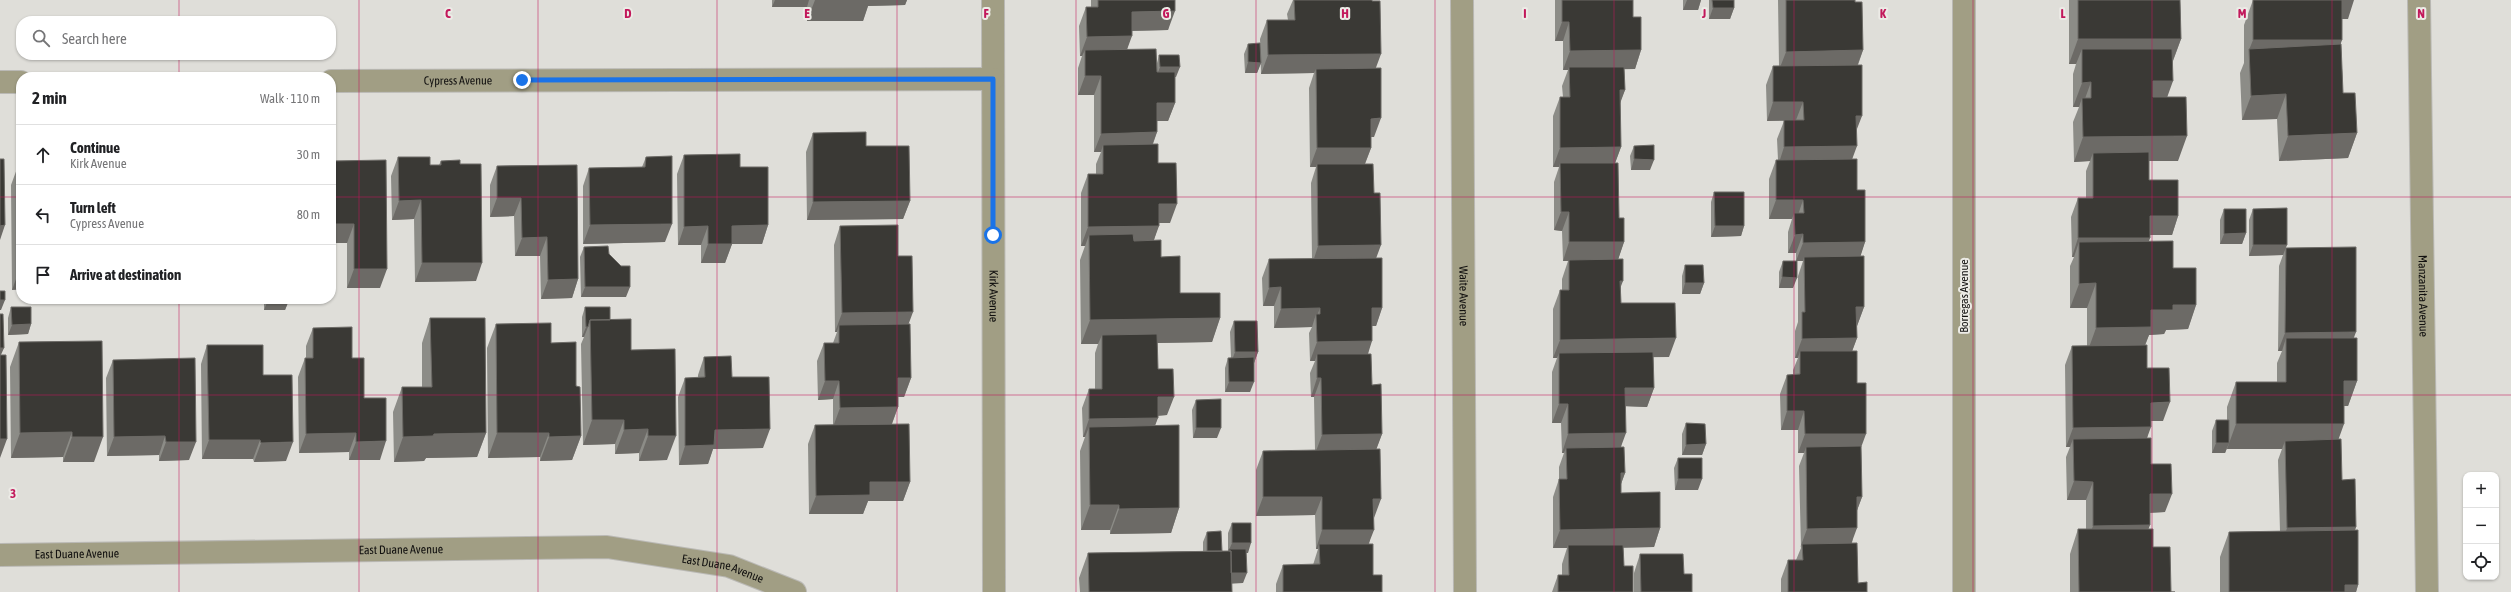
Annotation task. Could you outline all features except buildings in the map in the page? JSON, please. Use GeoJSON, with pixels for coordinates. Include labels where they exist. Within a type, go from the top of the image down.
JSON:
{"type":"FeatureCollection","features":[{"type":"Feature","properties":{"kind":"street","name":"Kirk Avenue"},"geometry":{"type":"LineString","coordinates":[[993,0],[994,592]]}},
{"type":"Feature","properties":{"kind":"street","name":"Waite Avenue"},"geometry":{"type":"LineString","coordinates":[[1462,0],[1465,592]]}},
{"type":"Feature","properties":{"kind":"street","name":"Borregas Avenue"},"geometry":{"type":"LineString","coordinates":[[1964,0],[1964,592]]}},
{"type":"Feature","properties":{"kind":"street","name":"Manzanita Avenue"},"geometry":{"type":"LineString","coordinates":[[2419,0],[2427,592]]}},
{"type":"Feature","properties":{"kind":"street","name":"Cypress Avenue"},"geometry":{"type":"LineString","coordinates":[[336,81],[993,79]]}},
{"type":"Feature","properties":{"kind":"street"},"geometry":{"type":"LineString","coordinates":[[0,82],[16,82]]}},
{"type":"Feature","properties":{"kind":"street","name":"East Duane Avenue"},"geometry":{"type":"LineString","coordinates":[[0,555],[607,547],[729,566],[794,592]]}},
{"type":"Feature","properties":{"kind":"route"},"geometry":{"type":"LineString","coordinates":[[522,80],[993,79],[993,235]]}}]}
